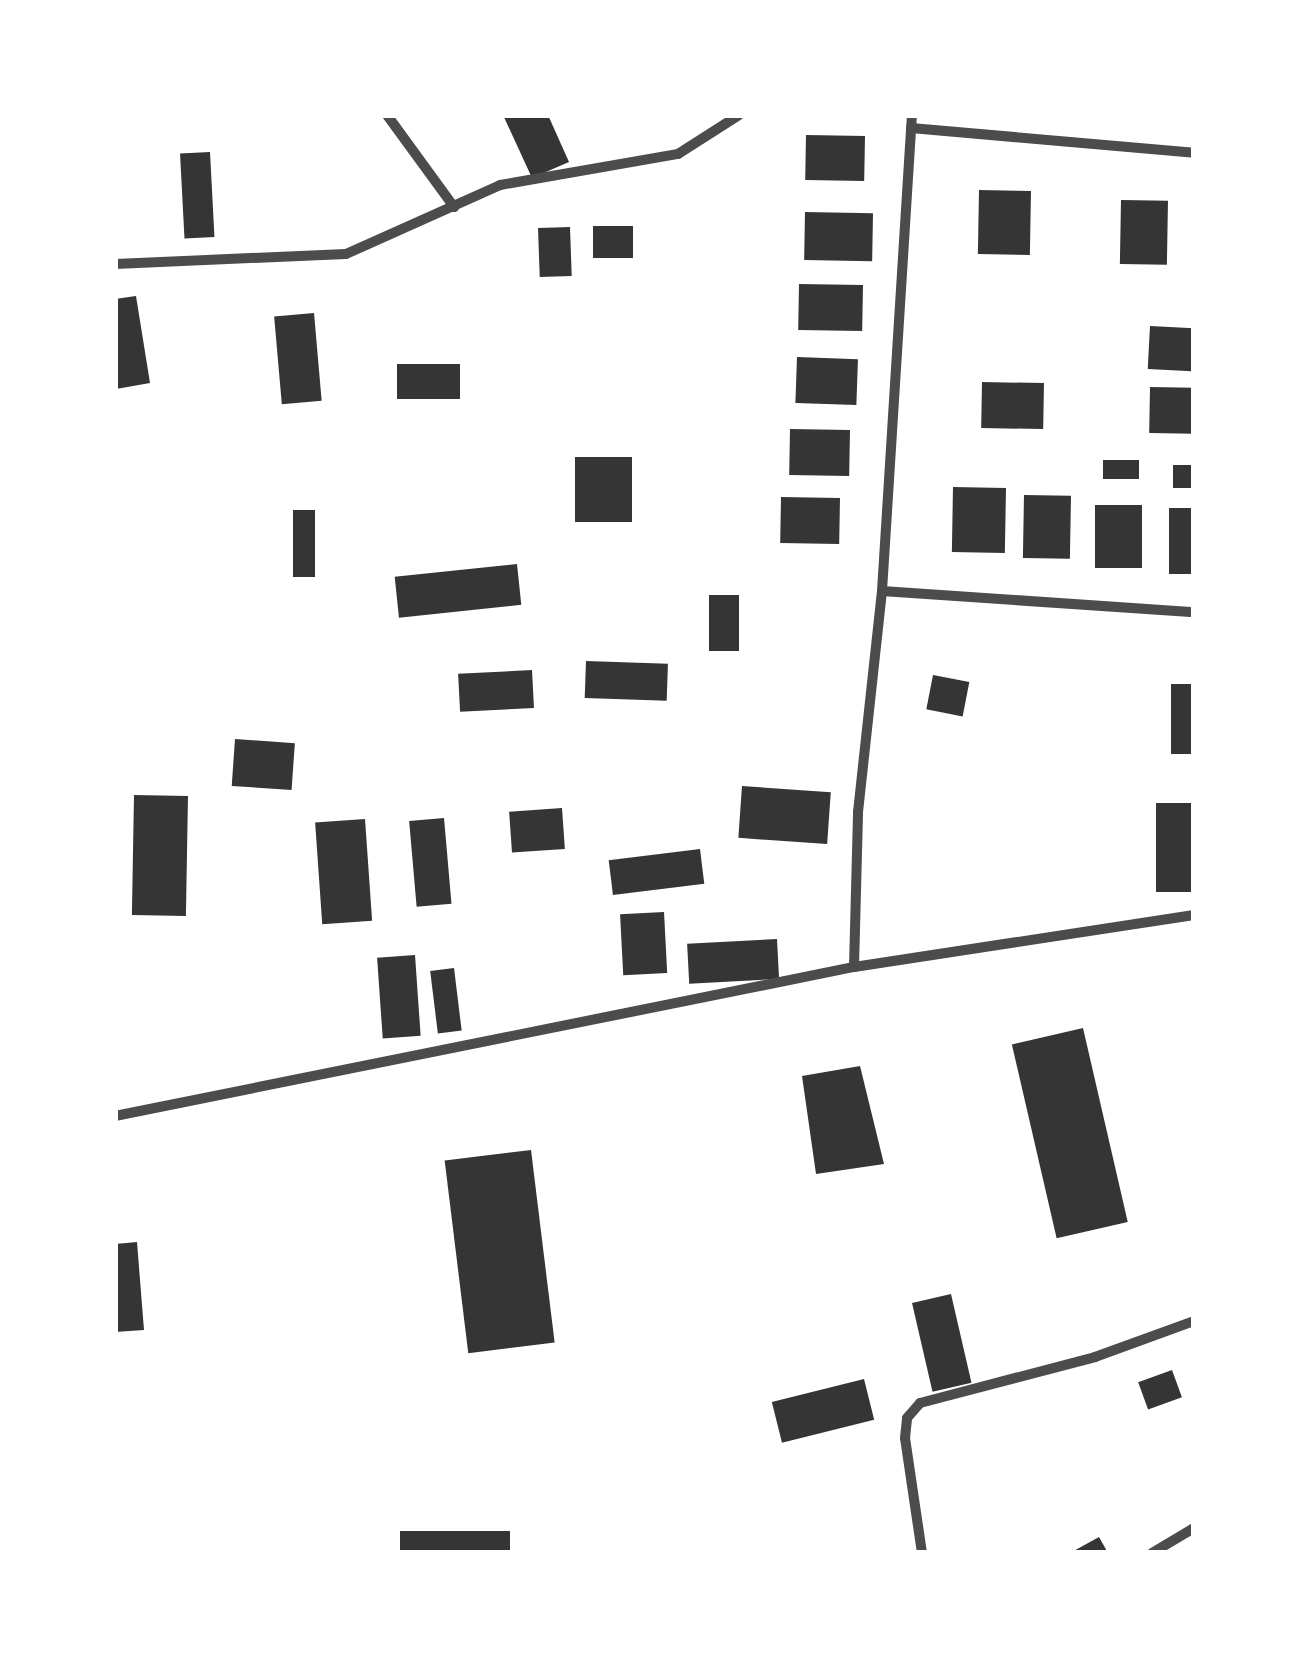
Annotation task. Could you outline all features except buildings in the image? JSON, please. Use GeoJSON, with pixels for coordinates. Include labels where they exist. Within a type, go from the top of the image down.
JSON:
{"type":"FeatureCollection","features":[{"type":"Feature","properties":{"kind":"street"},"geometry":{"type":"LineString","coordinates":[[387,115],[454,208]]}},
{"type":"Feature","properties":{"kind":"street"},"geometry":{"type":"LineString","coordinates":[[115,264],[346,254],[500,185],[678,154],[739,115]]}},
{"type":"Feature","properties":{"kind":"street"},"geometry":{"type":"LineString","coordinates":[[854,967],[858,812],[882,592],[912,115]]}},
{"type":"Feature","properties":{"kind":"street"},"geometry":{"type":"LineString","coordinates":[[911,128],[1194,153]]}},
{"type":"Feature","properties":{"kind":"street"},"geometry":{"type":"LineString","coordinates":[[882,592],[1194,612]]}},
{"type":"Feature","properties":{"kind":"street"},"geometry":{"type":"LineString","coordinates":[[115,1116],[854,967],[1194,915]]}},
{"type":"Feature","properties":{"kind":"street"},"geometry":{"type":"LineString","coordinates":[[922,1553],[905,1438],[907,1418],[920,1402],[1094,1358],[1194,1321]]}},
{"type":"Feature","properties":{"kind":"street"},"geometry":{"type":"LineString","coordinates":[[1152,1553],[1194,1528]]}}]}
